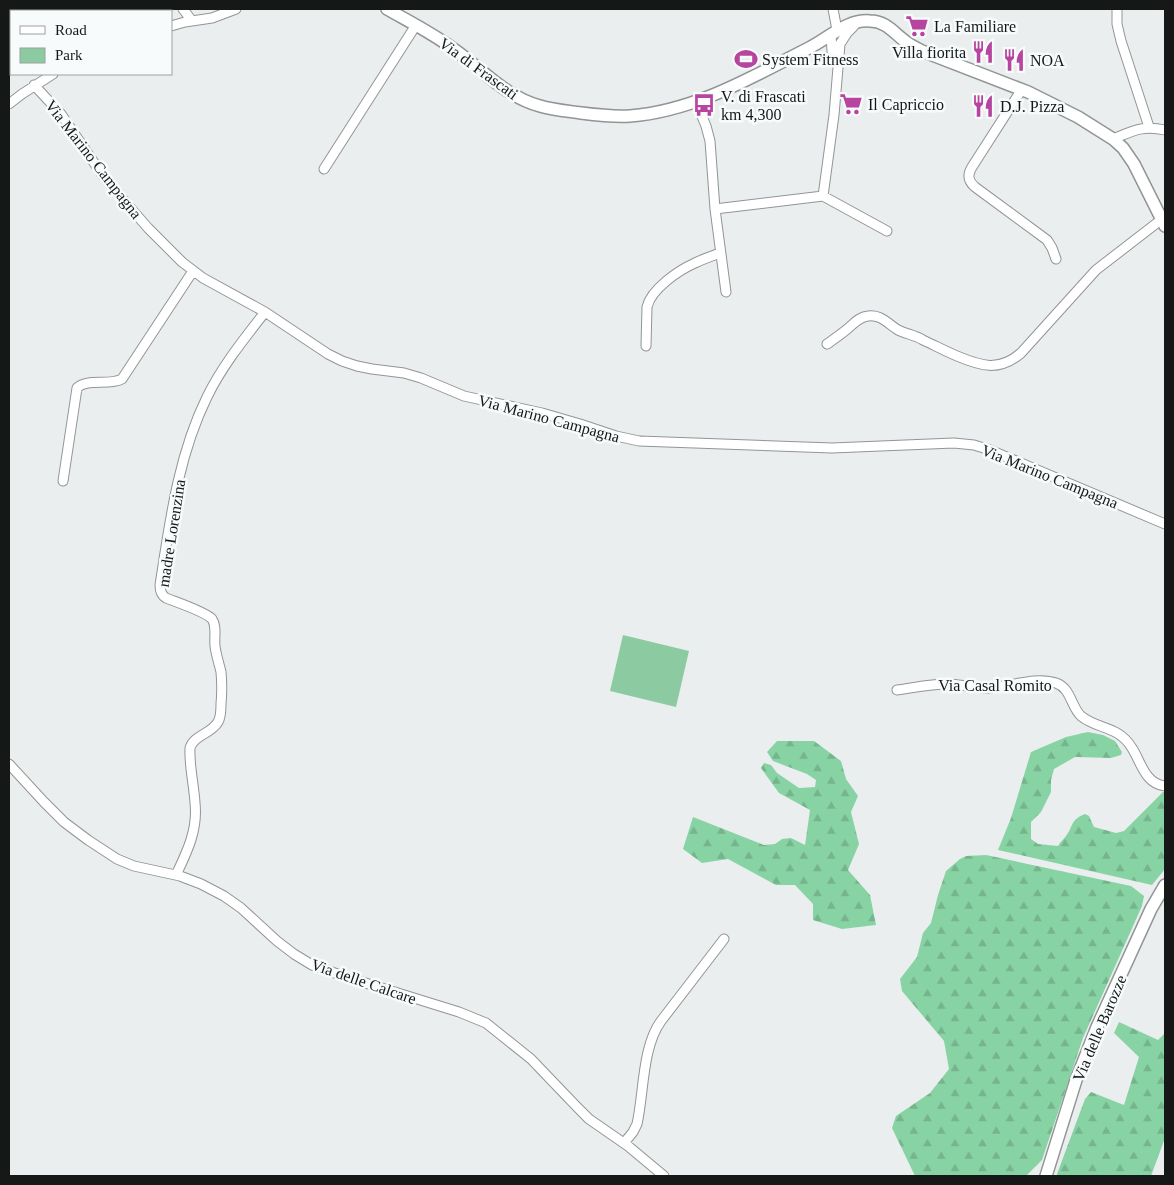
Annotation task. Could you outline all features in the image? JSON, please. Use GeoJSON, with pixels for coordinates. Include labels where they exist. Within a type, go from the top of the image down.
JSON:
{"type":"FeatureCollection","features":[{"type":"Feature","properties":{"kind":"main road","name":"Via di Frascati"},"geometry":{"type":"LineString","coordinates":[[387,9],[456,50],[509,93],[525,101],[563,111],[621,116],[660,111],[696,102],[754,76],[857,22],[870,21],[882,23],[906,42],[922,51],[1022,90],[1078,117],[1113,139],[1123,148],[1134,164],[1163,223]]}},
{"type":"Feature","properties":{"kind":"main road","name":"Via delle Barozze"},"geometry":{"type":"LineString","coordinates":[[1046,1176],[1076,1080],[1097,1027],[1151,910],[1165,885]]}},
{"type":"Feature","properties":{"kind":"street"},"geometry":{"type":"LineString","coordinates":[[183,9],[192,21]]}},
{"type":"Feature","properties":{"kind":"street"},"geometry":{"type":"LineString","coordinates":[[172,26],[217,17],[236,9]]}},
{"type":"Feature","properties":{"kind":"street"},"geometry":{"type":"LineString","coordinates":[[823,196],[833,126],[840,44],[840,31],[833,9]]}},
{"type":"Feature","properties":{"kind":"street"},"geometry":{"type":"LineString","coordinates":[[1117,9],[1117,24],[1121,41],[1149,127]]}},
{"type":"Feature","properties":{"kind":"street"},"geometry":{"type":"LineString","coordinates":[[324,169],[416,25]]}},
{"type":"Feature","properties":{"kind":"street"},"geometry":{"type":"LineString","coordinates":[[832,51],[840,31]]}},
{"type":"Feature","properties":{"kind":"street"},"geometry":{"type":"LineString","coordinates":[[818,43],[832,51],[838,64]]}},
{"type":"Feature","properties":{"kind":"street"},"geometry":{"type":"LineString","coordinates":[[9,104],[34,85],[51,75]]}},
{"type":"Feature","properties":{"kind":"street","name":"Via Marino Campagna"},"geometry":{"type":"LineString","coordinates":[[34,85],[61,114],[106,178],[134,213],[163,244],[193,271],[265,312],[330,355],[348,363],[367,369],[407,374],[460,394],[542,413],[623,438],[653,442],[832,448],[954,443],[974,445],[986,448],[1165,524]]}},
{"type":"Feature","properties":{"kind":"street"},"geometry":{"type":"LineString","coordinates":[[1022,90],[972,167],[968,178],[975,188],[1047,240],[1056,259]]}},
{"type":"Feature","properties":{"kind":"street"},"geometry":{"type":"LineString","coordinates":[[696,102],[710,141],[715,209],[726,292]]}},
{"type":"Feature","properties":{"kind":"street"},"geometry":{"type":"LineString","coordinates":[[1113,139],[1138,129],[1149,127],[1165,130]]}},
{"type":"Feature","properties":{"kind":"street"},"geometry":{"type":"LineString","coordinates":[[715,209],[823,196],[887,231]]}},
{"type":"Feature","properties":{"kind":"street"},"geometry":{"type":"LineString","coordinates":[[827,344],[858,320],[866,316],[874,316],[883,318],[902,332],[974,363],[989,366],[1004,364],[1021,353],[1096,270],[1163,223]]}},
{"type":"Feature","properties":{"kind":"street"},"geometry":{"type":"LineString","coordinates":[[646,346],[647,307],[652,294],[685,268],[720,253]]}},
{"type":"Feature","properties":{"kind":"street"},"geometry":{"type":"LineString","coordinates":[[63,481],[77,388],[83,384],[118,381],[125,377],[193,271]]}},
{"type":"Feature","properties":{"kind":"street","name":"madre Lorenzina"},"geometry":{"type":"LineString","coordinates":[[176,875],[191,841],[196,818],[190,748],[195,739],[218,723],[221,712],[222,684],[214,645],[214,625],[212,619],[162,596],[160,592],[170,516],[186,450],[207,396],[230,359],[265,312]]}},
{"type":"Feature","properties":{"kind":"street","name":"Via Casal Romito"},"geometry":{"type":"LineString","coordinates":[[897,690],[946,684],[988,688],[1039,681],[1056,683],[1064,688],[1075,709],[1082,717],[1123,736],[1133,749],[1149,778],[1157,784],[1165,786]]}},
{"type":"Feature","properties":{"kind":"street","name":"Via delle Calcare"},"geometry":{"type":"LineString","coordinates":[[9,764],[60,819],[104,851],[126,864],[176,875],[201,884],[229,899],[294,954],[312,965],[459,1012],[486,1023],[531,1059],[585,1115],[624,1143],[664,1176]]}},
{"type":"Feature","properties":{"kind":"street"},"geometry":{"type":"LineString","coordinates":[[624,1143],[637,1124],[649,1048],[654,1033],[661,1021],[724,939]]}},
{"type":"Feature","properties":{"kind":"green space"},"geometry":{"type":"Polygon","coordinates":[[[623,635],[689,651],[676,707],[610,691],[623,635]]]}},
{"type":"Feature","properties":{"kind":"green space"},"geometry":{"type":"Polygon","coordinates":[[[1088,732],[1103,735],[1115,741],[1122,752],[1121,755],[1111,758],[1075,757],[1054,769],[1051,780],[1051,792],[1041,812],[1031,822],[1031,839],[1038,844],[1058,846],[1075,821],[1085,814],[1089,816],[1094,827],[1116,833],[1124,831],[1165,792],[1165,869],[1152,885],[998,850],[1011,818],[1031,752],[1066,737],[1088,732]]]}},
{"type":"Feature","properties":{"kind":"green space"},"geometry":{"type":"Polygon","coordinates":[[[777,741],[814,741],[841,761],[846,779],[858,796],[851,812],[859,844],[848,870],[870,895],[876,925],[842,929],[813,920],[813,904],[795,885],[776,885],[728,859],[702,863],[683,849],[693,817],[764,845],[775,844],[782,839],[791,838],[805,845],[810,810],[779,793],[761,768],[764,763],[771,765],[777,773],[799,788],[815,787],[816,780],[807,774],[773,761],[767,752],[777,741]]]}},
{"type":"Feature","properties":{"kind":"green space"},"geometry":{"type":"Polygon","coordinates":[[[986,855],[1131,886],[1144,896],[1142,906],[1083,1038],[1042,1160],[1026,1176],[915,1176],[892,1128],[896,1116],[930,1093],[949,1069],[944,1041],[902,991],[900,979],[917,957],[923,933],[931,923],[946,871],[966,856],[986,855]]]}},
{"type":"Feature","properties":{"kind":"green space"},"geometry":{"type":"Polygon","coordinates":[[[1119,1022],[1158,1040],[1165,1033],[1165,1138],[1151,1176],[1058,1176],[1057,1174],[1085,1099],[1091,1092],[1124,1105],[1139,1057],[1114,1033],[1119,1022]]]}},
{"type":"Feature","properties":{"kind":"place","name":"La Familiare"},"geometry":{"type":"Point","coordinates":[917,26]}},
{"type":"Feature","properties":{"kind":"place","name":"Villa fiorita"},"geometry":{"type":"Point","coordinates":[983,52]}},
{"type":"Feature","properties":{"kind":"place","name":"System Fitness"},"geometry":{"type":"Point","coordinates":[746,59]}},
{"type":"Feature","properties":{"kind":"place","name":"NOA"},"geometry":{"type":"Point","coordinates":[1014,60]}},
{"type":"Feature","properties":{"kind":"place","name":"Il Capriccio"},"geometry":{"type":"Point","coordinates":[851,104]}},
{"type":"Feature","properties":{"kind":"place","name":"V. di Frascati km 4,300"},"geometry":{"type":"Point","coordinates":[704,105]}},
{"type":"Feature","properties":{"kind":"place","name":"D.J. Pizza"},"geometry":{"type":"Point","coordinates":[983,106]}}]}
